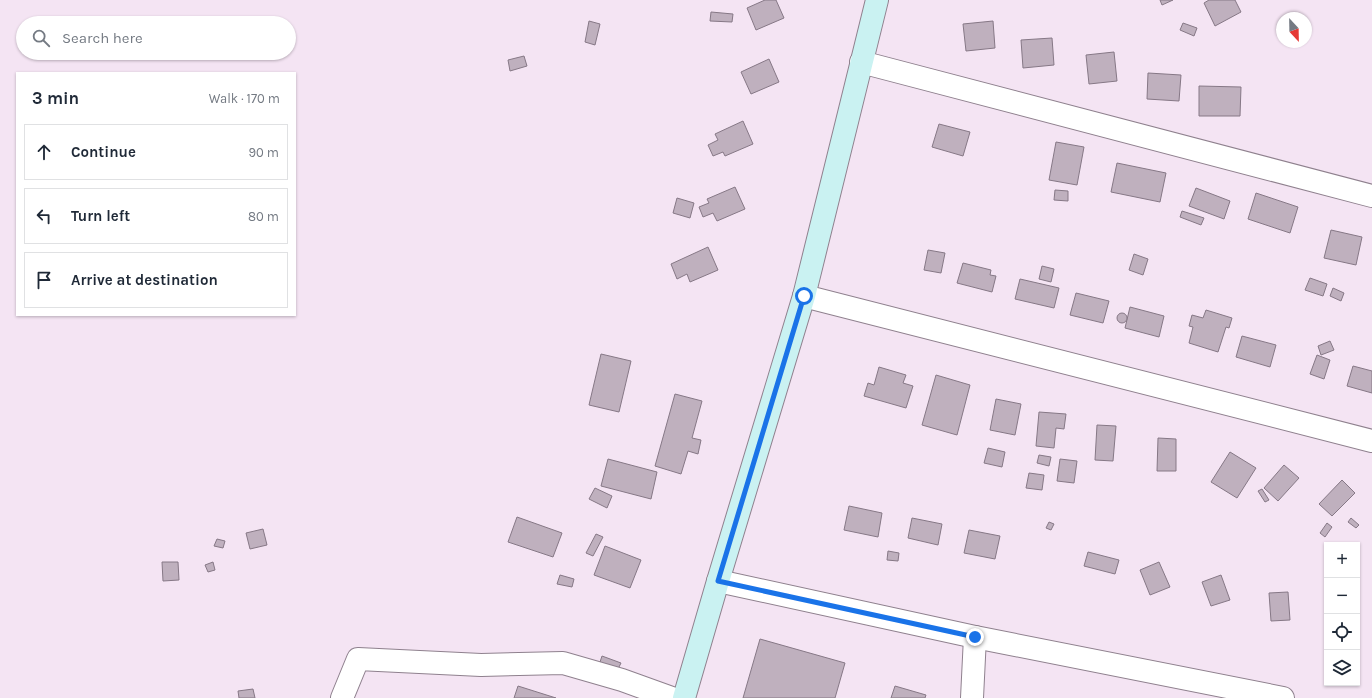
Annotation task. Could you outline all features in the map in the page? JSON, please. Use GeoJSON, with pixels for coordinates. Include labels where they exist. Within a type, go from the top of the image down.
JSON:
{"type":"FeatureCollection","features":[{"type":"Feature","properties":{"kind":"main road"},"geometry":{"type":"LineString","coordinates":[[684,698],[804,296],[877,0]]}},
{"type":"Feature","properties":{"kind":"street"},"geometry":{"type":"LineString","coordinates":[[861,62],[1372,196]]}},
{"type":"Feature","properties":{"kind":"street"},"geometry":{"type":"LineString","coordinates":[[804,296],[1372,441]]}},
{"type":"Feature","properties":{"kind":"street"},"geometry":{"type":"LineString","coordinates":[[718,581],[975,637],[1282,698]]}},
{"type":"Feature","properties":{"kind":"street"},"geometry":{"type":"LineString","coordinates":[[972,698],[975,637]]}},
{"type":"Feature","properties":{"kind":"street"},"geometry":{"type":"LineString","coordinates":[[342,698],[358,659],[481,665],[563,663],[622,680],[672,698]]}},
{"type":"Feature","properties":{"kind":"building"},"geometry":{"type":"Polygon","coordinates":[[[765,0],[776,0],[784,18],[756,30],[747,8],[765,0]]]}},
{"type":"Feature","properties":{"kind":"building"},"geometry":{"type":"Polygon","coordinates":[[[1160,0],[1173,0],[1162,5],[1160,0]]]}},
{"type":"Feature","properties":{"kind":"building"},"geometry":{"type":"Polygon","coordinates":[[[1209,0],[1235,0],[1241,12],[1215,26],[1204,3],[1209,0]]]}},
{"type":"Feature","properties":{"kind":"building"},"geometry":{"type":"Polygon","coordinates":[[[711,12],[733,14],[732,22],[710,21],[711,12]]]}},
{"type":"Feature","properties":{"kind":"building"},"geometry":{"type":"Polygon","coordinates":[[[589,21],[600,24],[595,45],[585,42],[589,21]]]}},
{"type":"Feature","properties":{"kind":"building"},"geometry":{"type":"Polygon","coordinates":[[[993,21],[995,48],[966,51],[963,24],[993,21]]]}},
{"type":"Feature","properties":{"kind":"building"},"geometry":{"type":"Polygon","coordinates":[[[1183,23],[1197,28],[1194,36],[1180,30],[1183,23]]]}},
{"type":"Feature","properties":{"kind":"building"},"geometry":{"type":"Polygon","coordinates":[[[1052,38],[1054,65],[1023,68],[1021,40],[1052,38]]]}},
{"type":"Feature","properties":{"kind":"building"},"geometry":{"type":"Polygon","coordinates":[[[1114,52],[1117,81],[1089,84],[1086,55],[1114,52]]]}},
{"type":"Feature","properties":{"kind":"building"},"geometry":{"type":"Polygon","coordinates":[[[524,56],[527,66],[510,71],[508,60],[524,56]]]}},
{"type":"Feature","properties":{"kind":"building"},"geometry":{"type":"Polygon","coordinates":[[[769,59],[779,82],[751,94],[741,72],[769,59]]]}},
{"type":"Feature","properties":{"kind":"building"},"geometry":{"type":"Polygon","coordinates":[[[1148,73],[1181,75],[1179,101],[1147,99],[1148,73]]]}},
{"type":"Feature","properties":{"kind":"building"},"geometry":{"type":"Polygon","coordinates":[[[1199,86],[1241,87],[1240,116],[1199,116],[1199,86]]]}},
{"type":"Feature","properties":{"kind":"building"},"geometry":{"type":"Polygon","coordinates":[[[743,121],[753,144],[725,156],[723,152],[713,156],[708,145],[718,140],[715,134],[743,121]]]}},
{"type":"Feature","properties":{"kind":"building"},"geometry":{"type":"Polygon","coordinates":[[[939,124],[970,132],[963,156],[932,147],[939,124]]]}},
{"type":"Feature","properties":{"kind":"building"},"geometry":{"type":"Polygon","coordinates":[[[1056,142],[1084,147],[1077,185],[1049,180],[1056,142]]]}},
{"type":"Feature","properties":{"kind":"building"},"geometry":{"type":"Polygon","coordinates":[[[1117,163],[1166,173],[1160,202],[1111,192],[1117,163]]]}},
{"type":"Feature","properties":{"kind":"building"},"geometry":{"type":"Polygon","coordinates":[[[735,187],[745,209],[717,221],[713,213],[703,217],[699,207],[709,203],[707,199],[735,187]]]}},
{"type":"Feature","properties":{"kind":"building"},"geometry":{"type":"Polygon","coordinates":[[[1196,188],[1230,201],[1224,219],[1189,206],[1196,188]]]}},
{"type":"Feature","properties":{"kind":"building"},"geometry":{"type":"Polygon","coordinates":[[[1055,190],[1068,191],[1068,201],[1054,200],[1055,190]]]}},
{"type":"Feature","properties":{"kind":"building"},"geometry":{"type":"Polygon","coordinates":[[[1256,193],[1298,207],[1290,233],[1248,219],[1256,193]]]}},
{"type":"Feature","properties":{"kind":"building"},"geometry":{"type":"Polygon","coordinates":[[[677,198],[694,203],[690,218],[673,213],[677,198]]]}},
{"type":"Feature","properties":{"kind":"building"},"geometry":{"type":"Polygon","coordinates":[[[1182,211],[1204,218],[1201,225],[1180,217],[1182,211]]]}},
{"type":"Feature","properties":{"kind":"building"},"geometry":{"type":"Polygon","coordinates":[[[1331,230],[1362,237],[1356,265],[1324,258],[1331,230]]]}},
{"type":"Feature","properties":{"kind":"building"},"geometry":{"type":"Polygon","coordinates":[[[708,247],[718,270],[690,282],[687,274],[677,279],[671,264],[708,247]]]}},
{"type":"Feature","properties":{"kind":"building"},"geometry":{"type":"Polygon","coordinates":[[[928,250],[945,253],[941,273],[924,270],[928,250]]]}},
{"type":"Feature","properties":{"kind":"building"},"geometry":{"type":"Polygon","coordinates":[[[1134,254],[1148,259],[1143,275],[1129,270],[1134,254]]]}},
{"type":"Feature","properties":{"kind":"building"},"geometry":{"type":"Polygon","coordinates":[[[963,263],[991,270],[990,275],[996,276],[992,292],[957,283],[963,263]]]}},
{"type":"Feature","properties":{"kind":"building"},"geometry":{"type":"Polygon","coordinates":[[[1042,266],[1054,269],[1051,282],[1039,279],[1042,266]]]}},
{"type":"Feature","properties":{"kind":"building"},"geometry":{"type":"Polygon","coordinates":[[[1310,278],[1327,284],[1323,296],[1305,290],[1310,278]]]}},
{"type":"Feature","properties":{"kind":"building"},"geometry":{"type":"Polygon","coordinates":[[[1020,279],[1059,288],[1054,308],[1015,299],[1020,279]]]}},
{"type":"Feature","properties":{"kind":"building"},"geometry":{"type":"Polygon","coordinates":[[[1333,288],[1344,293],[1341,301],[1330,296],[1333,288]]]}},
{"type":"Feature","properties":{"kind":"building"},"geometry":{"type":"Polygon","coordinates":[[[1076,293],[1109,301],[1103,323],[1070,315],[1076,293]]]}},
{"type":"Feature","properties":{"kind":"building"},"geometry":{"type":"Polygon","coordinates":[[[1130,307],[1164,316],[1159,337],[1125,328],[1130,307]]]}},
{"type":"Feature","properties":{"kind":"building"},"geometry":{"type":"Polygon","coordinates":[[[1206,310],[1232,318],[1229,328],[1226,327],[1218,352],[1189,343],[1193,327],[1189,326],[1192,315],[1203,318],[1206,310]]]}},
{"type":"Feature","properties":{"kind":"building"},"geometry":{"type":"Polygon","coordinates":[[[1120,313],[1124,313],[1126,314],[1126,322],[1120,323],[1117,320],[1117,316],[1120,313]]]}},
{"type":"Feature","properties":{"kind":"building"},"geometry":{"type":"Polygon","coordinates":[[[1242,336],[1276,345],[1270,367],[1236,357],[1242,336]]]}},
{"type":"Feature","properties":{"kind":"building"},"geometry":{"type":"Polygon","coordinates":[[[1330,341],[1334,350],[1321,355],[1318,346],[1330,341]]]}},
{"type":"Feature","properties":{"kind":"building"},"geometry":{"type":"Polygon","coordinates":[[[601,354],[631,361],[619,412],[589,405],[601,354]]]}},
{"type":"Feature","properties":{"kind":"building"},"geometry":{"type":"Polygon","coordinates":[[[1317,355],[1330,360],[1324,379],[1310,374],[1317,355]]]}},
{"type":"Feature","properties":{"kind":"building"},"geometry":{"type":"Polygon","coordinates":[[[1353,366],[1372,371],[1372,393],[1347,386],[1353,366]]]}},
{"type":"Feature","properties":{"kind":"building"},"geometry":{"type":"Polygon","coordinates":[[[879,367],[906,375],[903,383],[913,386],[906,408],[864,396],[868,383],[874,385],[879,367]]]}},
{"type":"Feature","properties":{"kind":"building"},"geometry":{"type":"Polygon","coordinates":[[[936,375],[970,385],[957,435],[922,425],[936,375]]]}},
{"type":"Feature","properties":{"kind":"building"},"geometry":{"type":"Polygon","coordinates":[[[675,394],[702,401],[692,438],[701,440],[698,454],[688,451],[681,474],[655,466],[675,394]]]}},
{"type":"Feature","properties":{"kind":"building"},"geometry":{"type":"Polygon","coordinates":[[[996,399],[1021,404],[1015,435],[990,430],[996,399]]]}},
{"type":"Feature","properties":{"kind":"building"},"geometry":{"type":"Polygon","coordinates":[[[1039,412],[1066,414],[1064,429],[1056,428],[1054,448],[1036,446],[1039,412]]]}},
{"type":"Feature","properties":{"kind":"building"},"geometry":{"type":"Polygon","coordinates":[[[1097,425],[1116,426],[1113,461],[1095,460],[1097,425]]]}},
{"type":"Feature","properties":{"kind":"building"},"geometry":{"type":"Polygon","coordinates":[[[1158,438],[1176,439],[1176,471],[1157,471],[1158,438]]]}},
{"type":"Feature","properties":{"kind":"building"},"geometry":{"type":"Polygon","coordinates":[[[988,448],[1005,452],[1002,467],[984,463],[988,448]]]}},
{"type":"Feature","properties":{"kind":"building"},"geometry":{"type":"Polygon","coordinates":[[[1230,452],[1256,468],[1237,498],[1211,482],[1230,452]]]}},
{"type":"Feature","properties":{"kind":"building"},"geometry":{"type":"Polygon","coordinates":[[[1039,455],[1051,457],[1049,466],[1037,463],[1039,455]]]}},
{"type":"Feature","properties":{"kind":"building"},"geometry":{"type":"Polygon","coordinates":[[[608,459],[657,472],[651,499],[601,486],[608,459]]]}},
{"type":"Feature","properties":{"kind":"building"},"geometry":{"type":"Polygon","coordinates":[[[1060,459],[1077,461],[1074,483],[1057,481],[1060,459]]]}},
{"type":"Feature","properties":{"kind":"building"},"geometry":{"type":"Polygon","coordinates":[[[1284,465],[1299,478],[1278,501],[1264,488],[1284,465]]]}},
{"type":"Feature","properties":{"kind":"building"},"geometry":{"type":"Polygon","coordinates":[[[1029,473],[1044,475],[1042,490],[1026,488],[1029,473]]]}},
{"type":"Feature","properties":{"kind":"building"},"geometry":{"type":"Polygon","coordinates":[[[1342,480],[1355,493],[1332,516],[1319,504],[1342,480]]]}},
{"type":"Feature","properties":{"kind":"building"},"geometry":{"type":"Polygon","coordinates":[[[595,488],[612,496],[607,508],[589,499],[595,488]]]}},
{"type":"Feature","properties":{"kind":"building"},"geometry":{"type":"Polygon","coordinates":[[[1262,489],[1269,500],[1265,502],[1258,491],[1262,489]]]}},
{"type":"Feature","properties":{"kind":"building"},"geometry":{"type":"Polygon","coordinates":[[[849,506],[882,513],[878,537],[844,530],[849,506]]]}},
{"type":"Feature","properties":{"kind":"building"},"geometry":{"type":"Polygon","coordinates":[[[517,517],[562,533],[553,557],[508,542],[517,517]]]}},
{"type":"Feature","properties":{"kind":"building"},"geometry":{"type":"Polygon","coordinates":[[[912,518],[942,524],[938,545],[908,538],[912,518]]]}},
{"type":"Feature","properties":{"kind":"building"},"geometry":{"type":"Polygon","coordinates":[[[1351,518],[1359,525],[1356,528],[1348,522],[1351,518]]]}},
{"type":"Feature","properties":{"kind":"building"},"geometry":{"type":"Polygon","coordinates":[[[1049,522],[1054,524],[1051,530],[1046,528],[1049,522]]]}},
{"type":"Feature","properties":{"kind":"building"},"geometry":{"type":"Polygon","coordinates":[[[1327,523],[1332,527],[1325,537],[1320,533],[1327,523]]]}},
{"type":"Feature","properties":{"kind":"building"},"geometry":{"type":"Polygon","coordinates":[[[263,529],[267,545],[250,549],[246,533],[263,529]]]}},
{"type":"Feature","properties":{"kind":"building"},"geometry":{"type":"Polygon","coordinates":[[[969,530],[1000,536],[995,559],[964,553],[969,530]]]}},
{"type":"Feature","properties":{"kind":"building"},"geometry":{"type":"Polygon","coordinates":[[[596,534],[603,537],[593,556],[586,553],[596,534]]]}},
{"type":"Feature","properties":{"kind":"building"},"geometry":{"type":"Polygon","coordinates":[[[217,539],[225,541],[223,548],[214,546],[217,539]]]}},
{"type":"Feature","properties":{"kind":"building"},"geometry":{"type":"Polygon","coordinates":[[[605,546],[641,560],[630,588],[594,575],[605,546]]]}},
{"type":"Feature","properties":{"kind":"building"},"geometry":{"type":"Polygon","coordinates":[[[888,551],[899,553],[898,561],[887,560],[888,551]]]}},
{"type":"Feature","properties":{"kind":"building"},"geometry":{"type":"Polygon","coordinates":[[[1088,552],[1119,560],[1115,574],[1084,566],[1088,552]]]}},
{"type":"Feature","properties":{"kind":"building"},"geometry":{"type":"Polygon","coordinates":[[[162,562],[178,562],[179,580],[163,581],[162,562]]]}},
{"type":"Feature","properties":{"kind":"building"},"geometry":{"type":"Polygon","coordinates":[[[213,562],[215,570],[208,572],[205,565],[213,562]]]}},
{"type":"Feature","properties":{"kind":"building"},"geometry":{"type":"Polygon","coordinates":[[[1159,562],[1170,587],[1150,595],[1140,570],[1159,562]]]}},
{"type":"Feature","properties":{"kind":"building"},"geometry":{"type":"Polygon","coordinates":[[[560,575],[574,579],[572,587],[557,584],[560,575]]]}},
{"type":"Feature","properties":{"kind":"building"},"geometry":{"type":"Polygon","coordinates":[[[1221,575],[1230,600],[1211,606],[1202,582],[1221,575]]]}},
{"type":"Feature","properties":{"kind":"building"},"geometry":{"type":"Polygon","coordinates":[[[1288,592],[1290,620],[1271,621],[1269,593],[1288,592]]]}},
{"type":"Feature","properties":{"kind":"building"},"geometry":{"type":"Polygon","coordinates":[[[760,639],[845,663],[835,698],[743,698],[760,639]]]}},
{"type":"Feature","properties":{"kind":"building"},"geometry":{"type":"Polygon","coordinates":[[[602,656],[621,663],[618,669],[600,662],[602,656]]]}},
{"type":"Feature","properties":{"kind":"building"},"geometry":{"type":"Polygon","coordinates":[[[518,686],[556,698],[514,698],[518,686]]]}},
{"type":"Feature","properties":{"kind":"building"},"geometry":{"type":"Polygon","coordinates":[[[895,686],[926,695],[925,698],[891,698],[895,686]]]}},
{"type":"Feature","properties":{"kind":"building"},"geometry":{"type":"Polygon","coordinates":[[[253,689],[255,698],[239,698],[238,691],[253,689]]]}},
{"type":"Feature","properties":{"kind":"route"},"geometry":{"type":"LineString","coordinates":[[804,296],[718,581],[975,637]]}}]}
